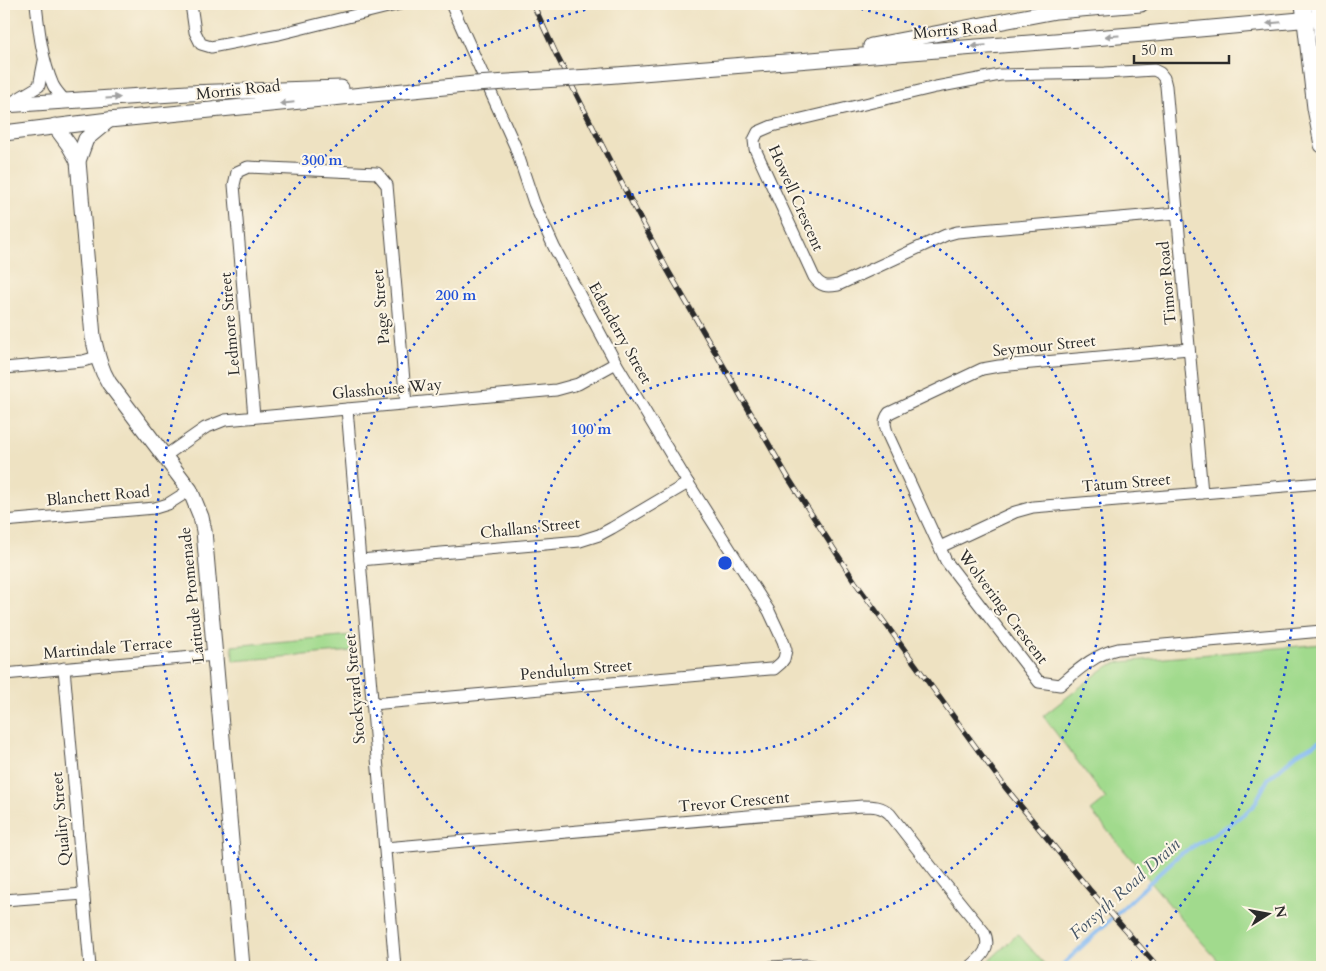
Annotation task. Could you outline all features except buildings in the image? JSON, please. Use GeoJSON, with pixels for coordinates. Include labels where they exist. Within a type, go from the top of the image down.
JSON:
{"type":"FeatureCollection","features":[{"type":"Feature","properties":{"kind":"street"},"geometry":{"type":"LineString","coordinates":[[36,4],[39,33],[45,59],[54,86],[64,101]]}},
{"type":"Feature","properties":{"kind":"street"},"geometry":{"type":"LineString","coordinates":[[191,4],[194,32],[200,44],[211,47],[279,34],[400,4]]}},
{"type":"Feature","properties":{"kind":"street","name":"Edenderry Street"},"geometry":{"type":"LineString","coordinates":[[450,4],[515,146],[534,203],[554,247],[616,363],[688,483],[769,611],[785,646],[785,654],[781,663]]}},
{"type":"Feature","properties":{"kind":"street","name":"Morris Road"},"geometry":{"type":"LineString","coordinates":[[591,77],[866,47],[1056,11],[1141,4]]}},
{"type":"Feature","properties":{"kind":"street"},"geometry":{"type":"LineString","coordinates":[[1303,4],[1315,108],[1322,144]]}},
{"type":"Feature","properties":{"kind":"street"},"geometry":{"type":"LineString","coordinates":[[1320,13],[1322,37]]}},
{"type":"Feature","properties":{"kind":"street","name":"Morris Road"},"geometry":{"type":"LineString","coordinates":[[6,104],[188,93],[475,84],[591,77],[1304,20],[1320,13]]}},
{"type":"Feature","properties":{"kind":"street"},"geometry":{"type":"LineString","coordinates":[[1023,17],[1024,33],[1028,42]]}},
{"type":"Feature","properties":{"kind":"street"},"geometry":{"type":"LineString","coordinates":[[6,104],[39,86],[45,59]]}},
{"type":"Feature","properties":{"kind":"street","name":"Howell Crescent"},"geometry":{"type":"LineString","coordinates":[[1160,73],[1146,69],[1105,73],[1000,75],[936,87],[764,128],[758,132],[754,140],[755,149],[814,277],[818,283],[828,287],[838,285],[946,235],[957,232],[1177,213]]}},
{"type":"Feature","properties":{"kind":"street","name":"Timor Road"},"geometry":{"type":"LineString","coordinates":[[1160,73],[1164,78],[1166,86],[1202,493]]}},
{"type":"Feature","properties":{"kind":"street","name":"Morris Road"},"geometry":{"type":"LineString","coordinates":[[4,132],[475,84]]}},
{"type":"Feature","properties":{"kind":"street","name":"Latitude Promenade"},"geometry":{"type":"LineString","coordinates":[[78,161],[86,140],[109,120]]}},
{"type":"Feature","properties":{"kind":"street","name":"Latitude Promenade"},"geometry":{"type":"LineString","coordinates":[[55,126],[78,161],[93,337],[102,372],[190,490],[202,518],[242,967]]}},
{"type":"Feature","properties":{"kind":"street","name":"Page Street"},"geometry":{"type":"LineString","coordinates":[[238,229],[234,185],[237,172],[248,167],[377,173],[387,185],[406,404]]}},
{"type":"Feature","properties":{"kind":"street","name":"Ledmore Street"},"geometry":{"type":"LineString","coordinates":[[238,229],[254,417]]}},
{"type":"Feature","properties":{"kind":"street","name":"Seymour Street"},"geometry":{"type":"LineString","coordinates":[[885,418],[899,407],[982,369],[1189,349]]}},
{"type":"Feature","properties":{"kind":"street"},"geometry":{"type":"LineString","coordinates":[[4,368],[83,361],[97,357]]}},
{"type":"Feature","properties":{"kind":"street","name":"Glasshouse Way"},"geometry":{"type":"LineString","coordinates":[[165,456],[205,428],[226,420],[556,390],[578,384],[616,363]]}},
{"type":"Feature","properties":{"kind":"street","name":"Stockyard Street"},"geometry":{"type":"LineString","coordinates":[[346,409],[395,967]]}},
{"type":"Feature","properties":{"kind":"street","name":"Wolvering Crescent"},"geometry":{"type":"LineString","coordinates":[[885,418],[888,435],[946,561],[1039,682],[1060,685],[1094,658],[1118,649],[1322,631]]}},
{"type":"Feature","properties":{"kind":"street","name":"Challans Street"},"geometry":{"type":"LineString","coordinates":[[360,560],[580,541],[599,535],[688,483]]}},
{"type":"Feature","properties":{"kind":"street","name":"Tatum Street"},"geometry":{"type":"LineString","coordinates":[[940,547],[1015,512],[1033,507],[1322,483]]}},
{"type":"Feature","properties":{"kind":"street","name":"Blanchett Road"},"geometry":{"type":"LineString","coordinates":[[4,520],[155,508],[168,504],[190,490]]}},
{"type":"Feature","properties":{"kind":"street","name":"Martindale Terrace"},"geometry":{"type":"LineString","coordinates":[[4,674],[215,655]]}},
{"type":"Feature","properties":{"kind":"street","name":"Pendulum Street"},"geometry":{"type":"LineString","coordinates":[[372,704],[770,669],[781,663]]}},
{"type":"Feature","properties":{"kind":"street","name":"Quality Street"},"geometry":{"type":"LineString","coordinates":[[64,668],[90,967]]}},
{"type":"Feature","properties":{"kind":"street","name":"Trevor Crescent"},"geometry":{"type":"LineString","coordinates":[[385,848],[878,806],[890,814],[987,937],[988,944],[982,955],[970,967]]}},
{"type":"Feature","properties":{"kind":"street"},"geometry":{"type":"LineString","coordinates":[[4,900],[84,894]]}},
{"type":"Feature","properties":{"kind":"street"},"geometry":{"type":"LineString","coordinates":[[772,967],[806,965],[819,967]]}},
{"type":"Feature","properties":{"kind":"green space"},"geometry":{"type":"Polygon","coordinates":[[[352,635],[353,651],[233,661],[232,646],[352,635]]]}},
{"type":"Feature","properties":{"kind":"green space"},"geometry":{"type":"Polygon","coordinates":[[[1322,644],[1322,967],[1224,967],[1091,811],[1106,799],[1043,716],[1102,670],[1121,662],[1322,644]]]}},
{"type":"Feature","properties":{"kind":"green space"},"geometry":{"type":"Polygon","coordinates":[[[1018,934],[1047,967],[982,967],[1018,934]]]}},
{"type":"Feature","properties":{"kind":"waterway","name":"Forsyth Road Drain"},"geometry":{"type":"LineString","coordinates":[[1060,967],[1179,855],[1229,825],[1253,807],[1268,779],[1297,754],[1322,740]]}},
{"type":"Feature","properties":{"kind":"railway"},"geometry":{"type":"LineString","coordinates":[[533,4],[611,163],[667,269],[789,479],[855,582],[1005,787],[1089,889],[1158,967]]}}]}
